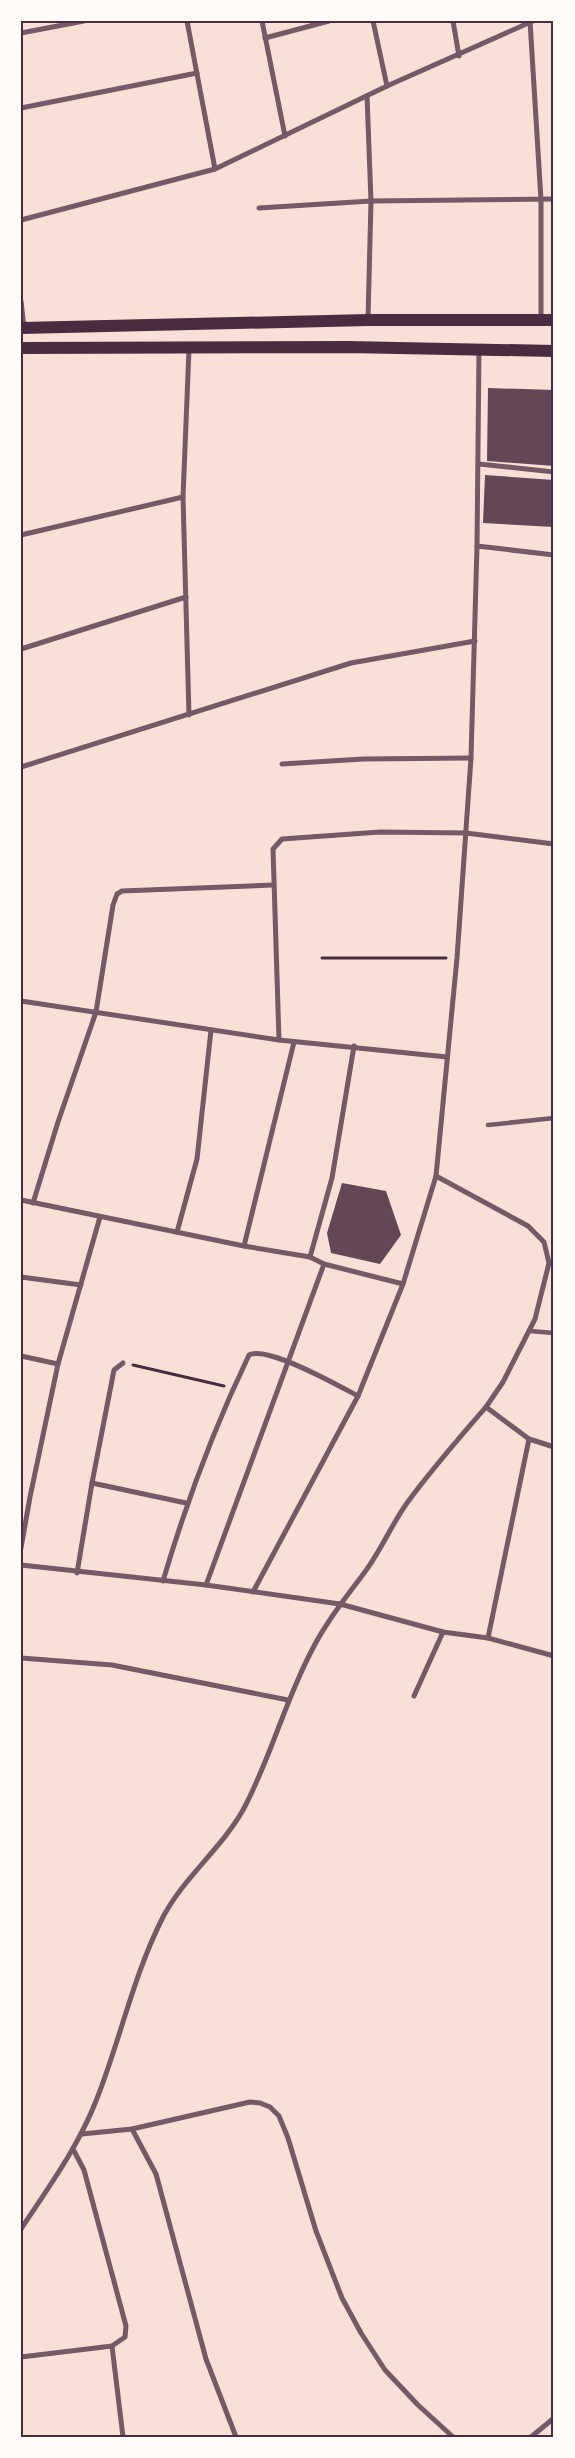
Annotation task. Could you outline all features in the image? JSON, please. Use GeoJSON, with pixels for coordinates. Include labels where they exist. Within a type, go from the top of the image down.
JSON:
{"type":"FeatureCollection","features":[{"type":"Feature","properties":{"kind":"main road"},"geometry":{"type":"LineString","coordinates":[[22,328],[368,320],[548,320]]}},
{"type":"Feature","properties":{"kind":"main road"},"geometry":{"type":"LineString","coordinates":[[21,348],[189,349],[348,347],[554,351]]}},
{"type":"Feature","properties":{"kind":"street"},"geometry":{"type":"LineString","coordinates":[[21,33],[84,21]]}},
{"type":"Feature","properties":{"kind":"street"},"geometry":{"type":"LineString","coordinates":[[187,21],[214,169]]}},
{"type":"Feature","properties":{"kind":"street"},"geometry":{"type":"LineString","coordinates":[[262,21],[285,136]]}},
{"type":"Feature","properties":{"kind":"street"},"geometry":{"type":"LineString","coordinates":[[265,38],[329,21]]}},
{"type":"Feature","properties":{"kind":"street"},"geometry":{"type":"LineString","coordinates":[[373,21],[387,86]]}},
{"type":"Feature","properties":{"kind":"street"},"geometry":{"type":"LineString","coordinates":[[453,21],[459,56]]}},
{"type":"Feature","properties":{"kind":"street"},"geometry":{"type":"LineString","coordinates":[[21,220],[214,169],[387,86],[459,56],[531,22],[548,320]]}},
{"type":"Feature","properties":{"kind":"street"},"geometry":{"type":"LineString","coordinates":[[21,108],[197,73]]}},
{"type":"Feature","properties":{"kind":"street"},"geometry":{"type":"LineString","coordinates":[[367,96],[371,201],[368,320]]}},
{"type":"Feature","properties":{"kind":"street"},"geometry":{"type":"LineString","coordinates":[[259,208],[371,201],[554,199]]}},
{"type":"Feature","properties":{"kind":"street"},"geometry":{"type":"LineString","coordinates":[[21,301],[22,328]]}},
{"type":"Feature","properties":{"kind":"street"},"geometry":{"type":"LineString","coordinates":[[189,349],[183,497],[189,715]]}},
{"type":"Feature","properties":{"kind":"street"},"geometry":{"type":"LineString","coordinates":[[253,1592],[358,1396],[403,1284],[436,1176],[457,958],[472,758],[479,464],[479,350]]}},
{"type":"Feature","properties":{"kind":"street"},"geometry":{"type":"LineString","coordinates":[[479,464],[554,472]]}},
{"type":"Feature","properties":{"kind":"street"},"geometry":{"type":"LineString","coordinates":[[21,535],[183,497]]}},
{"type":"Feature","properties":{"kind":"street"},"geometry":{"type":"LineString","coordinates":[[477,546],[554,555]]}},
{"type":"Feature","properties":{"kind":"street"},"geometry":{"type":"LineString","coordinates":[[21,649],[186,597]]}},
{"type":"Feature","properties":{"kind":"street"},"geometry":{"type":"LineString","coordinates":[[21,767],[350,663],[475,641]]}},
{"type":"Feature","properties":{"kind":"street"},"geometry":{"type":"LineString","coordinates":[[282,764],[472,758]]}},
{"type":"Feature","properties":{"kind":"street"},"geometry":{"type":"LineString","coordinates":[[279,1040],[273,849],[282,839],[380,832],[466,834],[554,844]]}},
{"type":"Feature","properties":{"kind":"street"},"geometry":{"type":"LineString","coordinates":[[33,1203],[58,1122],[96,1012],[113,905],[117,894],[122,891],[274,885]]}},
{"type":"Feature","properties":{"kind":"street"},"geometry":{"type":"LineString","coordinates":[[21,1001],[294,1042],[354,1046],[447,1057]]}},
{"type":"Feature","properties":{"kind":"street"},"geometry":{"type":"LineString","coordinates":[[177,1232],[197,1159],[211,1030]]}},
{"type":"Feature","properties":{"kind":"street"},"geometry":{"type":"LineString","coordinates":[[244,1246],[294,1042]]}},
{"type":"Feature","properties":{"kind":"street"},"geometry":{"type":"LineString","coordinates":[[310,1257],[332,1178],[354,1046]]}},
{"type":"Feature","properties":{"kind":"street"},"geometry":{"type":"LineString","coordinates":[[488,1125],[554,1118]]}},
{"type":"Feature","properties":{"kind":"street"},"geometry":{"type":"LineString","coordinates":[[21,2229],[82,2134],[97,2100],[136,1982],[164,1916],[189,1877],[240,1814],[251,1795],[288,1700],[314,1647],[340,1604],[368,1568],[406,1505],[486,1407],[535,1319],[549,1262],[544,1242],[528,1226],[436,1176]]}},
{"type":"Feature","properties":{"kind":"street"},"geometry":{"type":"LineString","coordinates":[[21,1200],[244,1246],[310,1257],[324,1264],[403,1284]]}},
{"type":"Feature","properties":{"kind":"street"},"geometry":{"type":"LineString","coordinates":[[21,1548],[58,1364],[100,1217]]}},
{"type":"Feature","properties":{"kind":"street"},"geometry":{"type":"LineString","coordinates":[[206,1585],[324,1264]]}},
{"type":"Feature","properties":{"kind":"street"},"geometry":{"type":"LineString","coordinates":[[21,1276],[81,1285]]}},
{"type":"Feature","properties":{"kind":"street"},"geometry":{"type":"LineString","coordinates":[[530,1331],[554,1333]]}},
{"type":"Feature","properties":{"kind":"street"},"geometry":{"type":"LineString","coordinates":[[162,1581],[186,1503],[233,1388],[249,1355],[253,1352],[289,1361],[358,1396]]}},
{"type":"Feature","properties":{"kind":"street"},"geometry":{"type":"LineString","coordinates":[[21,1356],[58,1364]]}},
{"type":"Feature","properties":{"kind":"street"},"geometry":{"type":"LineString","coordinates":[[78,1573],[92,1482],[114,1370],[122,1363]]}},
{"type":"Feature","properties":{"kind":"street"},"geometry":{"type":"LineString","coordinates":[[486,1407],[529,1439],[554,1447]]}},
{"type":"Feature","properties":{"kind":"street"},"geometry":{"type":"LineString","coordinates":[[488,1638],[529,1439]]}},
{"type":"Feature","properties":{"kind":"street"},"geometry":{"type":"LineString","coordinates":[[92,1482],[186,1503]]}},
{"type":"Feature","properties":{"kind":"street"},"geometry":{"type":"LineString","coordinates":[[21,1565],[78,1573],[206,1585],[340,1604],[443,1632],[488,1638],[554,1656]]}},
{"type":"Feature","properties":{"kind":"street"},"geometry":{"type":"LineString","coordinates":[[414,1696],[443,1632]]}},
{"type":"Feature","properties":{"kind":"street"},"geometry":{"type":"LineString","coordinates":[[21,1658],[112,1665],[288,1700]]}},
{"type":"Feature","properties":{"kind":"street"},"geometry":{"type":"LineString","coordinates":[[82,2134],[132,2129],[250,2102],[260,2103],[279,2116],[288,2138],[316,2231],[342,2298],[385,2370],[418,2405],[454,2437]]}},
{"type":"Feature","properties":{"kind":"street"},"geometry":{"type":"LineString","coordinates":[[132,2129],[156,2174],[206,2359],[236,2437]]}},
{"type":"Feature","properties":{"kind":"street"},"geometry":{"type":"LineString","coordinates":[[21,2357],[112,2346],[125,2337],[126,2326],[84,2170],[73,2149]]}},
{"type":"Feature","properties":{"kind":"street"},"geometry":{"type":"LineString","coordinates":[[112,2346],[123,2437]]}},
{"type":"Feature","properties":{"kind":"street"},"geometry":{"type":"LineString","coordinates":[[531,2437],[554,2418]]}},
{"type":"Feature","properties":{"kind":"path"},"geometry":{"type":"LineString","coordinates":[[322,958],[457,958]]}},
{"type":"Feature","properties":{"kind":"path"},"geometry":{"type":"LineString","coordinates":[[122,1363],[233,1388]]}},
{"type":"Feature","properties":{"kind":"building"},"geometry":{"type":"Polygon","coordinates":[[[488,388],[554,390],[554,466],[487,461],[488,388]]]}},
{"type":"Feature","properties":{"kind":"building"},"geometry":{"type":"Polygon","coordinates":[[[485,475],[554,480],[554,527],[483,523],[485,475]]]}},
{"type":"Feature","properties":{"kind":"building"},"geometry":{"type":"Polygon","coordinates":[[[342,1183],[386,1191],[401,1235],[380,1264],[331,1253],[327,1233],[342,1183]]]}}]}
